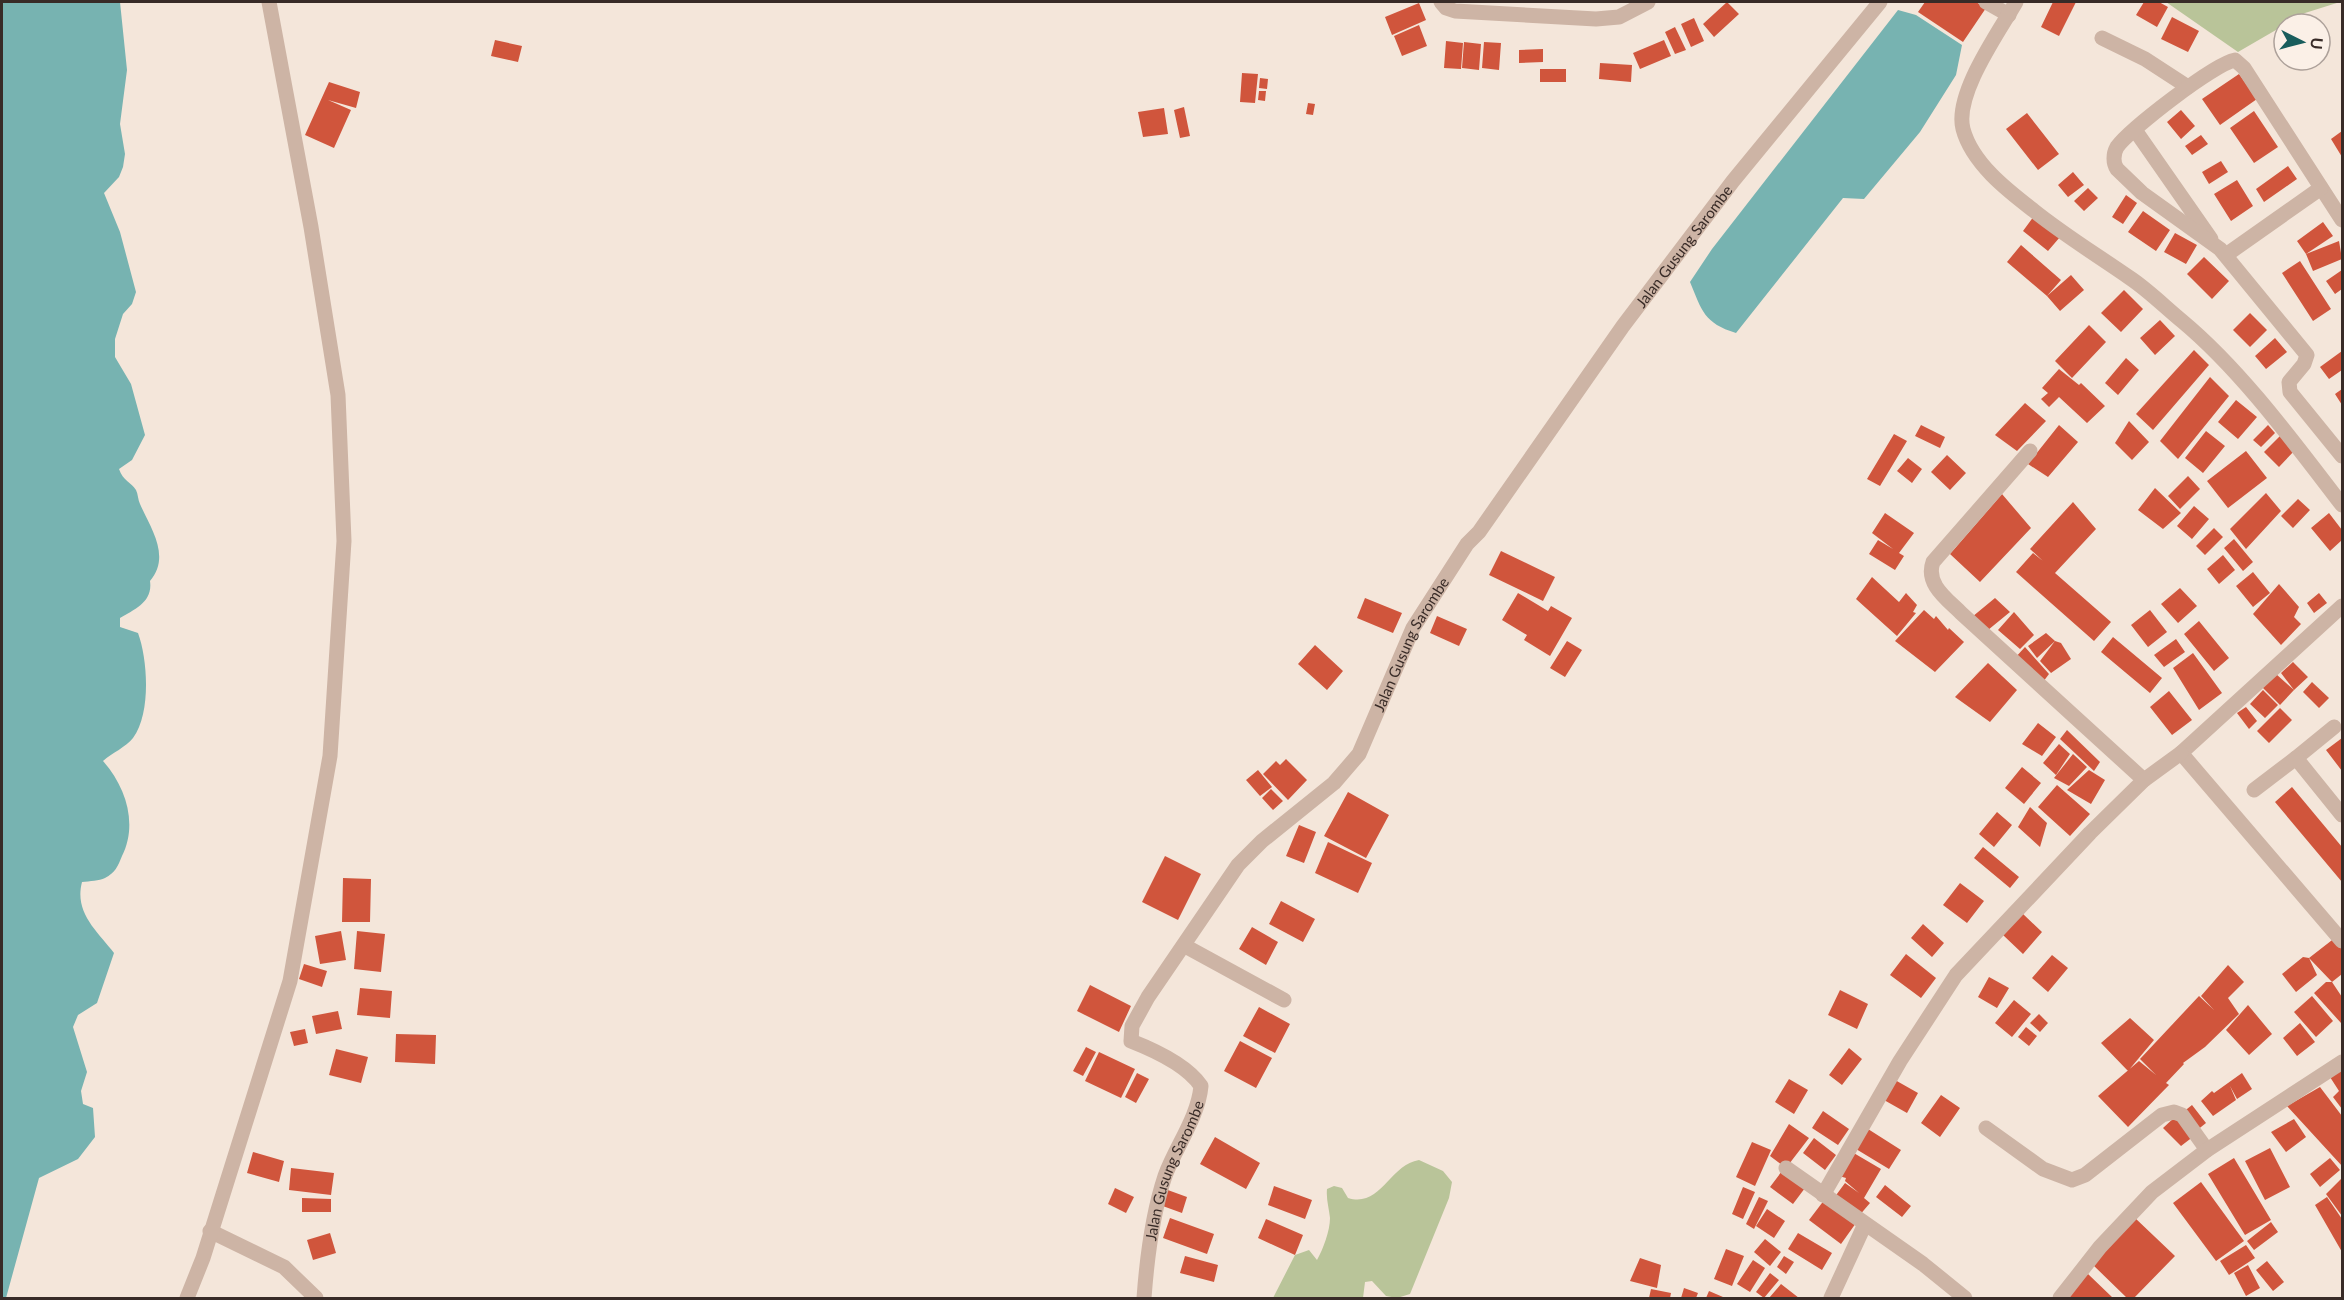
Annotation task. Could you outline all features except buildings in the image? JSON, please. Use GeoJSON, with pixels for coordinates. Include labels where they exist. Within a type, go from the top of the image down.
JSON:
{"type":"FeatureCollection","features":[{"type":"Feature","properties":{"kind":"street"},"geometry":{"type":"LineString","coordinates":[[188,1299],[277,1026],[294,961],[330,756],[344,541],[338,395],[269,2]]}},
{"type":"Feature","properties":{"kind":"street"},"geometry":{"type":"LineString","coordinates":[[1441,2],[1446,8],[1455,11],[1596,20],[1619,17],[1648,2]]}},
{"type":"Feature","properties":{"kind":"street","name":"Jalan Gusung Sarombe"},"geometry":{"type":"LineString","coordinates":[[1144,1299],[1154,1216],[1165,1176],[1185,1136],[1201,1086],[1197,1080],[1166,1058],[1131,1041],[1132,1026],[1148,997],[1185,946],[1238,865],[1262,841],[1334,783],[1359,754],[1413,628],[1467,544],[1479,532],[1552,430],[1623,326],[1733,181],[1880,2]]}},
{"type":"Feature","properties":{"kind":"street"},"geometry":{"type":"LineString","coordinates":[[1986,2],[2012,8],[1964,103],[1964,129],[1974,150],[1992,174],[2018,198],[2072,240],[2132,279],[2184,322],[2275,419],[2343,506]]}},
{"type":"Feature","properties":{"kind":"street"},"geometry":{"type":"LineString","coordinates":[[2102,38],[2145,59],[2186,90]]}},
{"type":"Feature","properties":{"kind":"street"},"geometry":{"type":"LineString","coordinates":[[2343,220],[2239,62],[2228,62],[2186,90],[2117,147],[2115,167],[2151,200],[2226,255],[2307,355],[2306,360],[2289,382],[2290,392],[2343,456]]}},
{"type":"Feature","properties":{"kind":"street"},"geometry":{"type":"LineString","coordinates":[[2135,130],[2214,244]]}},
{"type":"Feature","properties":{"kind":"street"},"geometry":{"type":"LineString","coordinates":[[2226,255],[2320,188]]}},
{"type":"Feature","properties":{"kind":"street"},"geometry":{"type":"LineString","coordinates":[[2030,451],[1934,562],[1931,575],[1933,583],[1961,613],[2144,780]]}},
{"type":"Feature","properties":{"kind":"street"},"geometry":{"type":"LineString","coordinates":[[1823,1196],[1900,1061],[1956,975],[2090,832],[2144,780],[2181,753],[2343,606]]}},
{"type":"Feature","properties":{"kind":"street"},"geometry":{"type":"LineString","coordinates":[[2254,790],[2334,727]]}},
{"type":"Feature","properties":{"kind":"street"},"geometry":{"type":"LineString","coordinates":[[2181,753],[2343,941]]}},
{"type":"Feature","properties":{"kind":"street"},"geometry":{"type":"LineString","coordinates":[[2296,758],[2343,815]]}},
{"type":"Feature","properties":{"kind":"street"},"geometry":{"type":"LineString","coordinates":[[1185,946],[1284,1000]]}},
{"type":"Feature","properties":{"kind":"street"},"geometry":{"type":"LineString","coordinates":[[2060,1299],[2126,1218],[2152,1192],[2208,1150],[2343,1062]]}},
{"type":"Feature","properties":{"kind":"street"},"geometry":{"type":"LineString","coordinates":[[1986,1128],[2043,1169],[2072,1180],[2085,1175],[2162,1115],[2174,1112],[2182,1115],[2208,1150]]}},
{"type":"Feature","properties":{"kind":"street"},"geometry":{"type":"LineString","coordinates":[[1786,1168],[1923,1264],[1965,1299]]}},
{"type":"Feature","properties":{"kind":"street"},"geometry":{"type":"LineString","coordinates":[[1831,1299],[1865,1224]]}},
{"type":"Feature","properties":{"kind":"street"},"geometry":{"type":"LineString","coordinates":[[210,1231],[284,1267],[316,1299]]}},
{"type":"Feature","properties":{"kind":"green space"},"geometry":{"type":"Polygon","coordinates":[[[2166,2],[2340,2],[2308,12],[2272,12],[2272,32],[2238,52],[2166,2]]]}},
{"type":"Feature","properties":{"kind":"green space"},"geometry":{"type":"Polygon","coordinates":[[[1419,1160],[1443,1171],[1452,1182],[1449,1198],[1410,1294],[1397,1298],[1386,1296],[1372,1281],[1365,1282],[1363,1298],[1273,1298],[1295,1255],[1309,1250],[1317,1260],[1319,1256],[1330,1223],[1327,1189],[1334,1186],[1342,1188],[1348,1198],[1369,1197],[1400,1169],[1419,1160]]]}},
{"type":"Feature","properties":{"kind":"water"},"geometry":{"type":"Polygon","coordinates":[[[2,2],[120,2],[127,70],[120,124],[125,154],[119,177],[104,193],[120,232],[136,292],[132,304],[123,314],[115,339],[115,357],[131,384],[145,435],[132,460],[119,469],[136,490],[139,502],[154,533],[159,552],[159,562],[150,581],[146,600],[120,618],[120,627],[138,633],[141,644],[146,672],[143,715],[133,738],[103,761],[118,782],[127,806],[129,831],[127,844],[114,871],[103,879],[82,882],[80,893],[81,903],[89,921],[114,953],[97,1003],[78,1015],[73,1027],[87,1072],[81,1091],[83,1104],[93,1108],[95,1137],[78,1159],[39,1178],[6,1298],[2,1298],[2,2]]]}},
{"type":"Feature","properties":{"kind":"water"},"geometry":{"type":"Polygon","coordinates":[[[1898,10],[1916,15],[1962,45],[1956,75],[1920,132],[1864,199],[1843,198],[1736,333],[1717,325],[1701,308],[1690,282],[1712,249],[1898,10]]]}}]}
